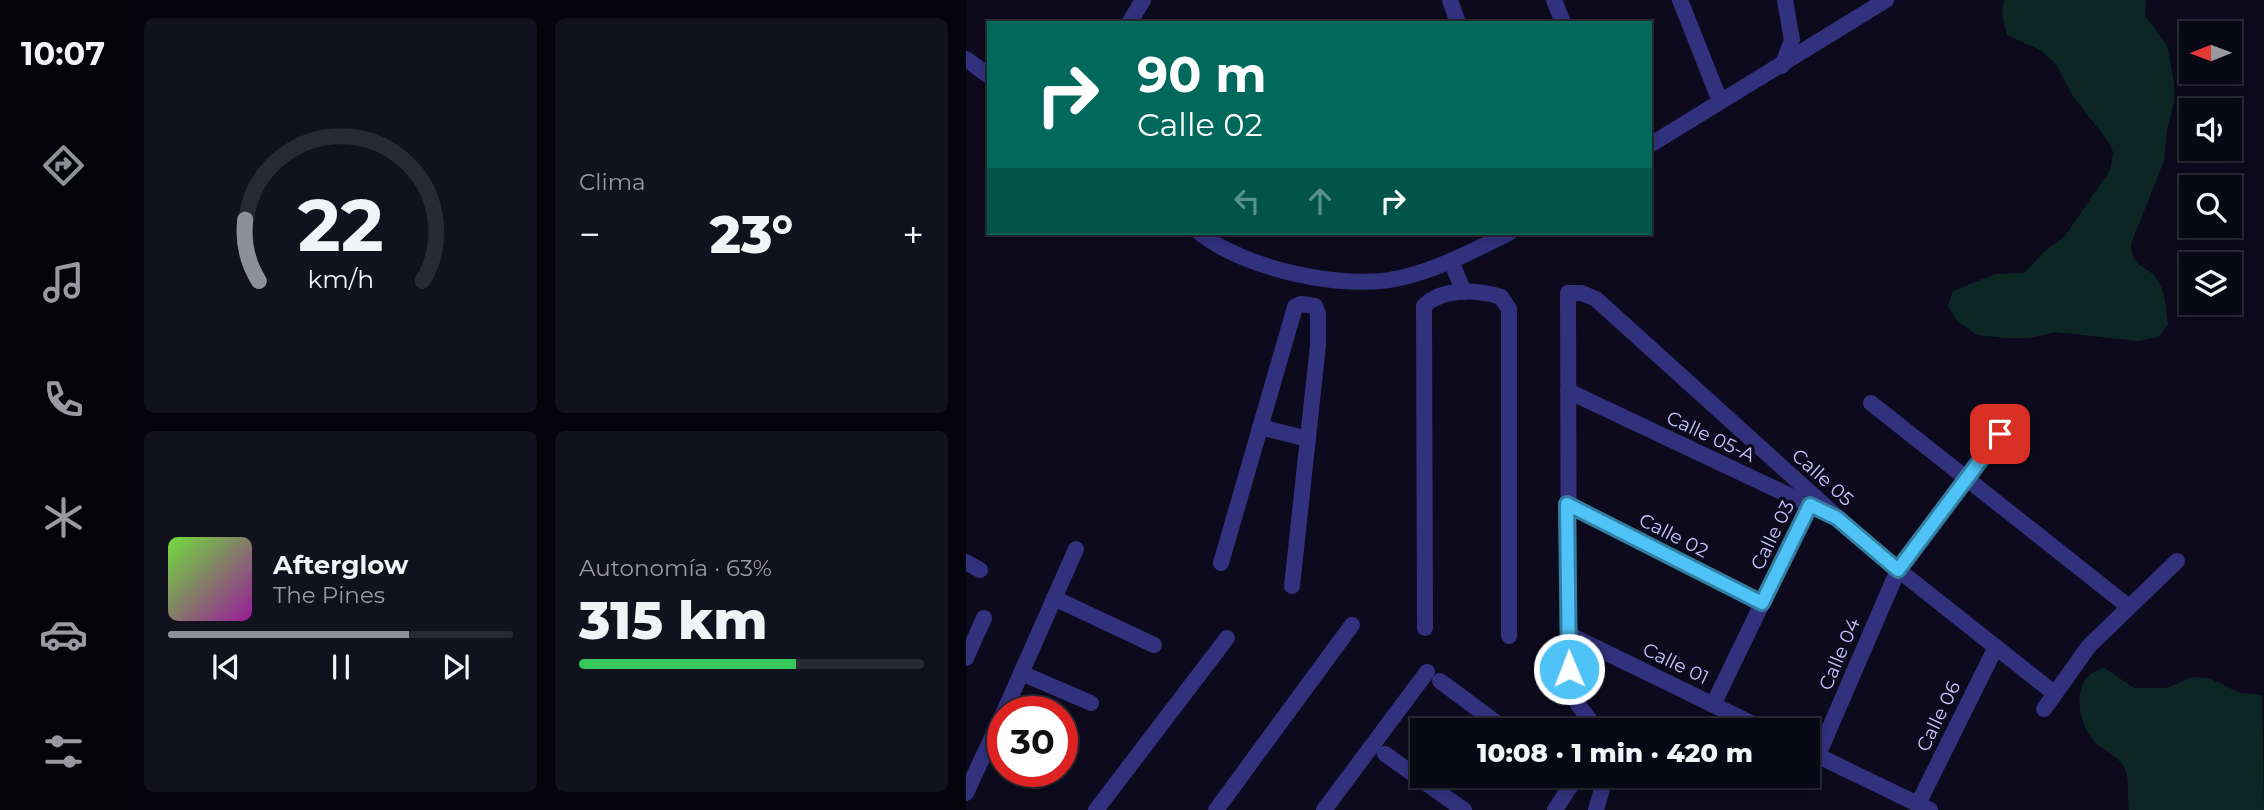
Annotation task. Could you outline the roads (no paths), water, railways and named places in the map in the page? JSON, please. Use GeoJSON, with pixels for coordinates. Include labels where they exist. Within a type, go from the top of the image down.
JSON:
{"type":"FeatureCollection","features":[{"type":"Feature","properties":{"kind":"street"},"geometry":{"type":"LineString","coordinates":[[1130,21],[1143,0]]}},
{"type":"Feature","properties":{"kind":"street"},"geometry":{"type":"LineString","coordinates":[[1450,0],[1457,21]]}},
{"type":"Feature","properties":{"kind":"street"},"geometry":{"type":"LineString","coordinates":[[1554,0],[1562,21]]}},
{"type":"Feature","properties":{"kind":"street"},"geometry":{"type":"LineString","coordinates":[[1680,0],[1720,102]]}},
{"type":"Feature","properties":{"kind":"street"},"geometry":{"type":"LineString","coordinates":[[1782,66],[1792,40],[1785,0]]}},
{"type":"Feature","properties":{"kind":"street"},"geometry":{"type":"LineString","coordinates":[[1652,144],[1886,0]]}},
{"type":"Feature","properties":{"kind":"street"},"geometry":{"type":"LineString","coordinates":[[966,59],[987,75]]}},
{"type":"Feature","properties":{"kind":"street"},"geometry":{"type":"LineString","coordinates":[[1203,235],[1238,256],[1308,274],[1349,281],[1387,281],[1451,261],[1505,235]]}},
{"type":"Feature","properties":{"kind":"street"},"geometry":{"type":"LineString","coordinates":[[1451,261],[1464,292]]}},
{"type":"Feature","properties":{"kind":"street"},"geometry":{"type":"LineString","coordinates":[[1305,305],[1308,274]]}},
{"type":"Feature","properties":{"kind":"street"},"geometry":{"type":"LineString","coordinates":[[1425,628],[1424,306],[1440,296],[1464,292],[1501,297],[1509,309],[1509,636]]}},
{"type":"Feature","properties":{"kind":"street","name":"Calle 05"},"geometry":{"type":"LineString","coordinates":[[1568,391],[1568,293],[1581,293],[1596,299],[1812,500],[2054,693]]}},
{"type":"Feature","properties":{"kind":"street"},"geometry":{"type":"LineString","coordinates":[[1221,563],[1295,307],[1305,305],[1317,309],[1319,323],[1292,586]]}},
{"type":"Feature","properties":{"kind":"street"},"geometry":{"type":"LineString","coordinates":[[1568,391],[1568,634],[1573,693],[1589,718]]}},
{"type":"Feature","properties":{"kind":"street","name":"Calle 05-A"},"geometry":{"type":"LineString","coordinates":[[1568,391],[1812,500]]}},
{"type":"Feature","properties":{"kind":"street"},"geometry":{"type":"LineString","coordinates":[[1871,403],[2129,607]]}},
{"type":"Feature","properties":{"kind":"street"},"geometry":{"type":"LineString","coordinates":[[1260,427],[1308,439]]}},
{"type":"Feature","properties":{"kind":"street","name":"Calle 04"},"geometry":{"type":"LineString","coordinates":[[1820,738],[1898,570],[2000,434]]}},
{"type":"Feature","properties":{"kind":"street","name":"Calle 03"},"geometry":{"type":"LineString","coordinates":[[1713,705],[1812,500]]}},
{"type":"Feature","properties":{"kind":"street","name":"Calle 02"},"geometry":{"type":"LineString","coordinates":[[1567,504],[1762,603]]}},
{"type":"Feature","properties":{"kind":"street"},"geometry":{"type":"LineString","coordinates":[[1011,696],[1076,549]]}},
{"type":"Feature","properties":{"kind":"street"},"geometry":{"type":"LineString","coordinates":[[2044,709],[2089,646],[2177,561]]}},
{"type":"Feature","properties":{"kind":"street"},"geometry":{"type":"LineString","coordinates":[[1054,598],[1154,645]]}},
{"type":"Feature","properties":{"kind":"street"},"geometry":{"type":"LineString","coordinates":[[966,658],[984,618]]}},
{"type":"Feature","properties":{"kind":"street"},"geometry":{"type":"LineString","coordinates":[[1216,810],[1352,625]]}},
{"type":"Feature","properties":{"kind":"street","name":"Calle 01"},"geometry":{"type":"LineString","coordinates":[[1568,634],[1740,718]]}},
{"type":"Feature","properties":{"kind":"street"},"geometry":{"type":"LineString","coordinates":[[1102,808],[1227,638]]}},
{"type":"Feature","properties":{"kind":"street","name":"Calle 06"},"geometry":{"type":"LineString","coordinates":[[1924,807],[1996,647]]}},
{"type":"Feature","properties":{"kind":"street"},"geometry":{"type":"LineString","coordinates":[[1021,673],[1091,703]]}},
{"type":"Feature","properties":{"kind":"street"},"geometry":{"type":"LineString","coordinates":[[1324,810],[1434,676],[1490,718]]}},
{"type":"Feature","properties":{"kind":"street"},"geometry":{"type":"LineString","coordinates":[[966,793],[987,748]]}},
{"type":"Feature","properties":{"kind":"street"},"geometry":{"type":"LineString","coordinates":[[1385,754],[1464,810]]}},
{"type":"Feature","properties":{"kind":"street"},"geometry":{"type":"LineString","coordinates":[[1820,756],[1924,807]]}},
{"type":"Feature","properties":{"kind":"street"},"geometry":{"type":"LineString","coordinates":[[1555,810],[1569,788]]}},
{"type":"Feature","properties":{"kind":"street"},"geometry":{"type":"LineString","coordinates":[[1596,810],[1602,788]]}}]}
